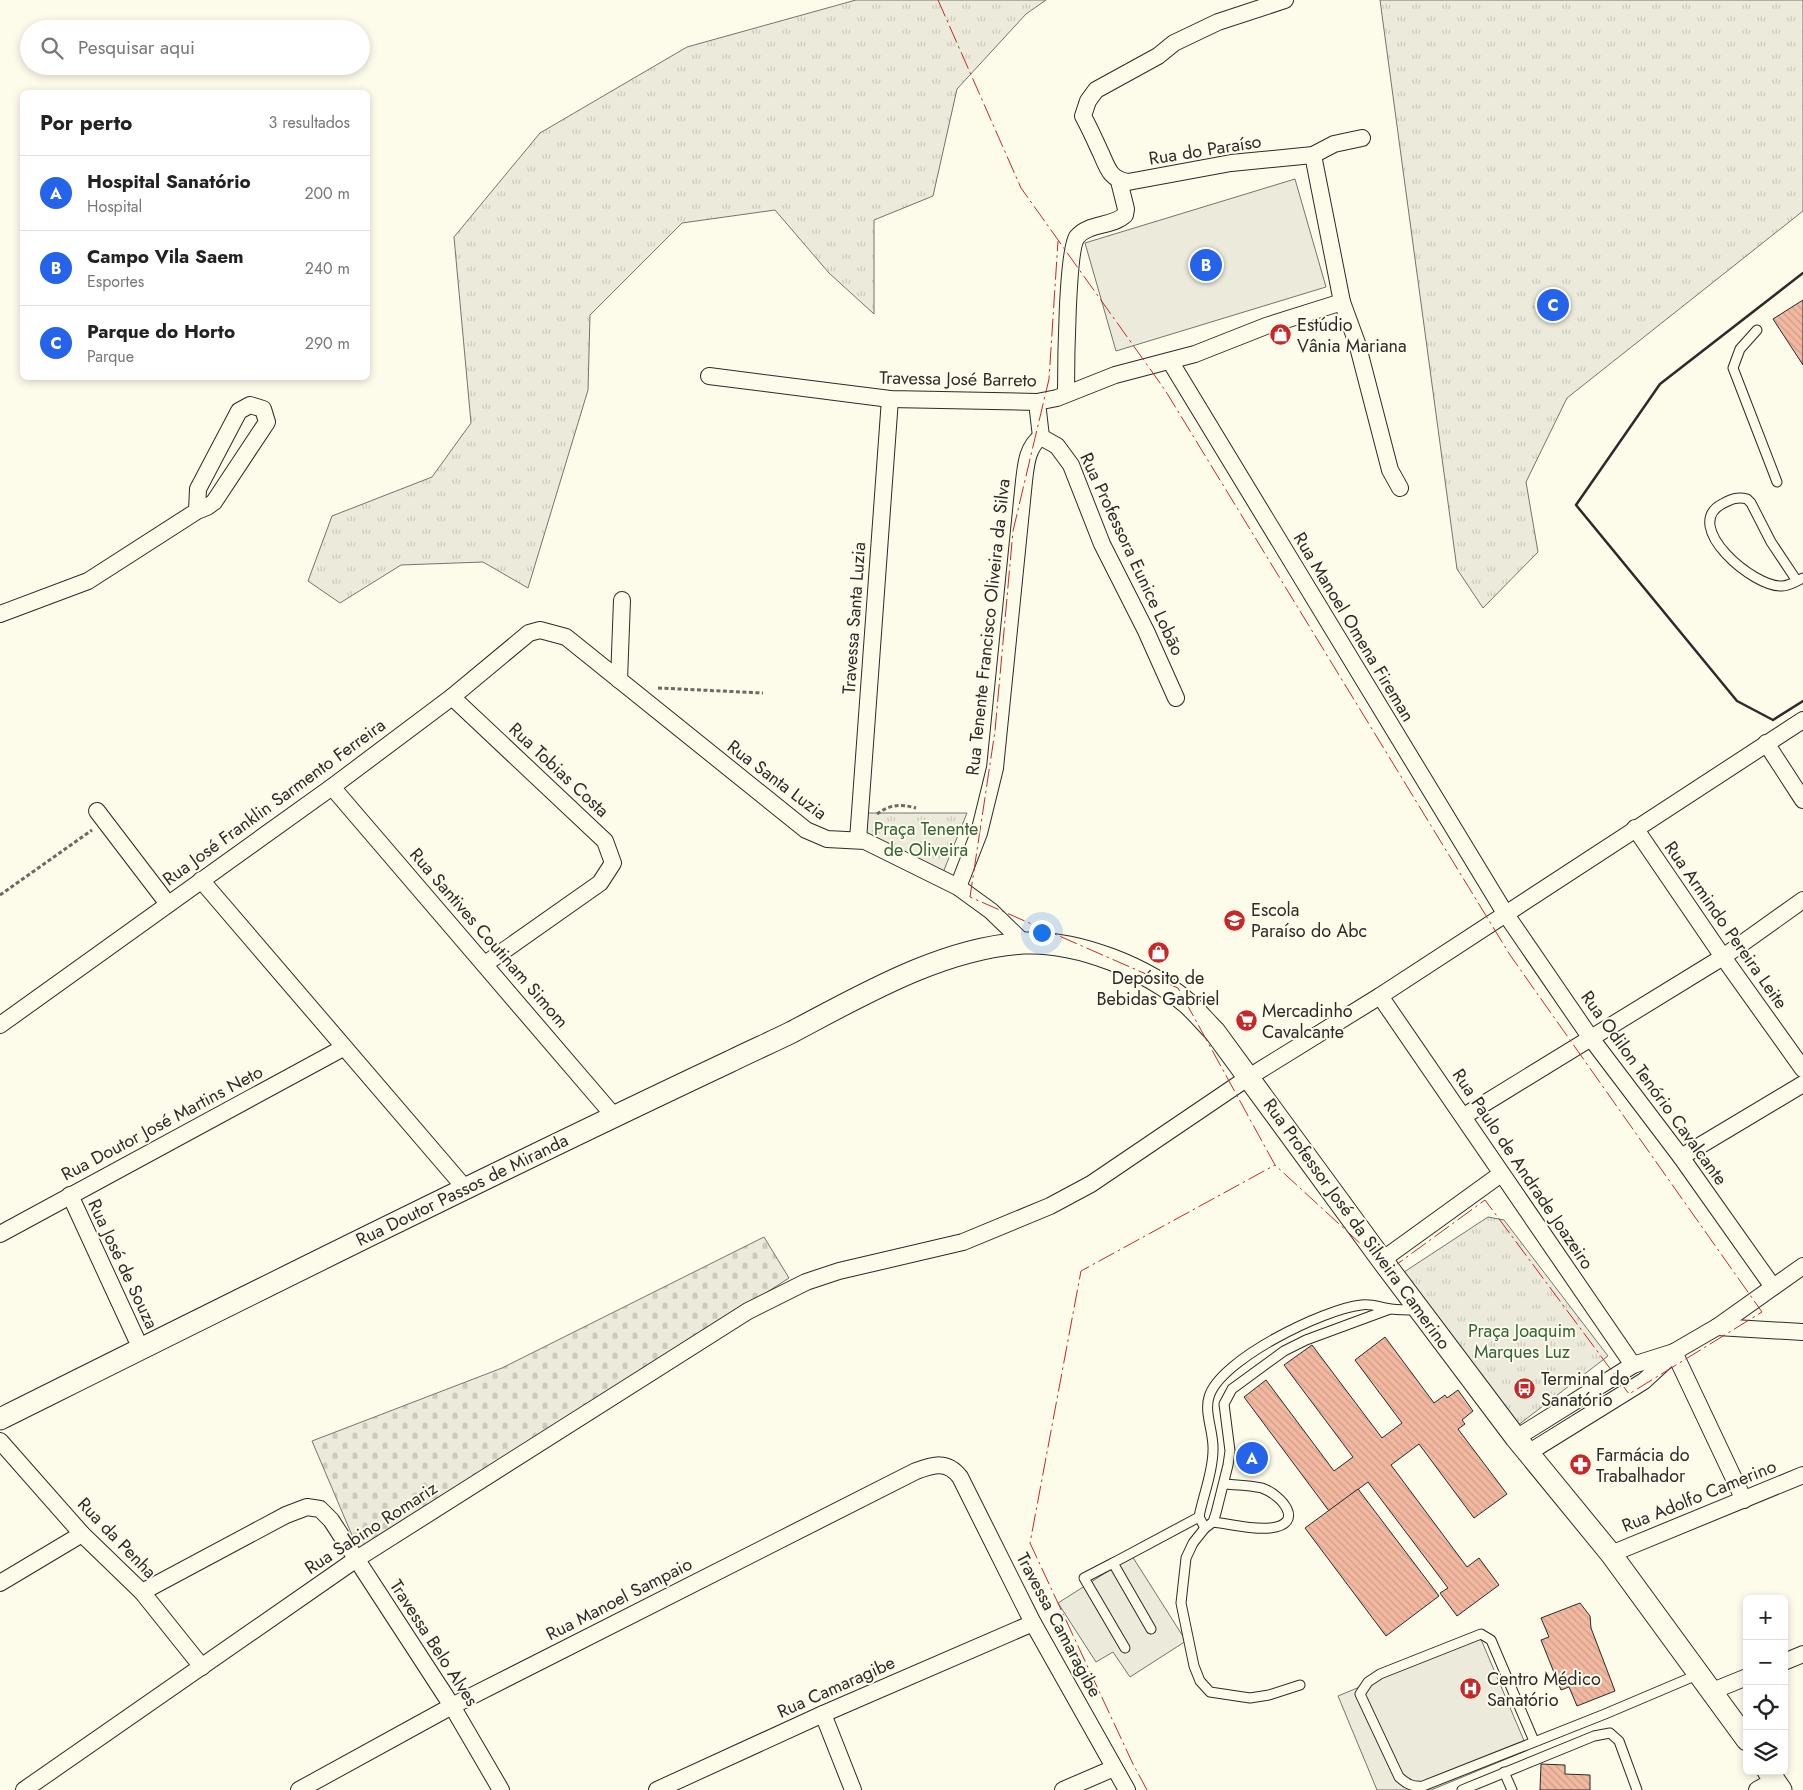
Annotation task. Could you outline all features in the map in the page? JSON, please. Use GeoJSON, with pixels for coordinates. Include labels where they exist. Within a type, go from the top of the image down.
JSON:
{"type":"FeatureCollection","features":[{"type":"Feature","properties":{"kind":"street"},"geometry":{"type":"LineString","coordinates":[[1066,393],[1066,333],[1072,246],[1083,233],[1114,222],[1124,215],[1126,209],[1119,181],[1106,168],[1083,116],[1088,101],[1096,90],[1143,65],[1193,33],[1218,22],[1285,0]]}},
{"type":"Feature","properties":{"kind":"street","name":"Rua do Paraíso"},"geometry":{"type":"LineString","coordinates":[[1119,181],[1141,181],[1231,163],[1313,155],[1334,144],[1362,138]]}},
{"type":"Feature","properties":{"kind":"street"},"geometry":{"type":"LineString","coordinates":[[1313,155],[1342,302],[1367,378],[1390,470],[1400,488]]}},
{"type":"Feature","properties":{"kind":"street","name":"Travessa José Barreto"},"geometry":{"type":"LineString","coordinates":[[709,376],[890,399],[1037,402],[1057,398],[1115,375],[1195,354],[1275,322],[1342,302]]}},
{"type":"Feature","properties":{"kind":"street","name":"Rua Manoel Omena Fireman"},"geometry":{"type":"LineString","coordinates":[[1170,361],[1505,913]]}},
{"type":"Feature","properties":{"kind":"street","name":"Travessa Santa Luzia"},"geometry":{"type":"LineString","coordinates":[[859,834],[890,399]]}},
{"type":"Feature","properties":{"kind":"street"},"geometry":{"type":"LineString","coordinates":[[1037,402],[1042,437]]}},
{"type":"Feature","properties":{"kind":"street"},"geometry":{"type":"LineString","coordinates":[[0,614],[88,582],[197,511],[214,502],[267,422],[263,409],[250,405],[239,411],[198,489],[197,511]]}},
{"type":"Feature","properties":{"kind":"street","name":"Rua Professora Eunice Lobão"},"geometry":{"type":"LineString","coordinates":[[1042,437],[1057,446],[1070,465],[1102,544],[1146,631],[1176,698]]}},
{"type":"Feature","properties":{"kind":"street","name":"Rua Tenente Francisco Oliveira da Silva"},"geometry":{"type":"LineString","coordinates":[[958,887],[979,833],[995,768],[1024,481],[1028,455],[1035,441],[1042,437]]}},
{"type":"Feature","properties":{"kind":"street"},"geometry":{"type":"LineString","coordinates":[[622,600],[623,684]]}},
{"type":"Feature","properties":{"kind":"street","name":"Rua José Franklin Sarmento Ferreira"},"geometry":{"type":"LineString","coordinates":[[0,1024],[332,787],[452,697],[529,633],[540,630],[553,632],[572,642]]}},
{"type":"Feature","properties":{"kind":"street","name":"Rua Santa Luzia"},"geometry":{"type":"LineString","coordinates":[[572,642],[806,830],[827,839],[859,834],[958,887],[991,911],[1024,943]]}},
{"type":"Feature","properties":{"kind":"street","name":"Rua Tobias Costa"},"geometry":{"type":"LineString","coordinates":[[452,697],[605,841],[613,863],[600,883],[485,964]]}},
{"type":"Feature","properties":{"kind":"street","name":"Rua Sabino Romariz"},"geometry":{"type":"LineString","coordinates":[[24,1790],[355,1560],[748,1311],[806,1282],[839,1271],[963,1242],[1050,1206],[1091,1184],[1249,1077],[1380,996],[1803,720]]}},
{"type":"Feature","properties":{"kind":"street"},"geometry":{"type":"LineString","coordinates":[[1766,743],[1803,800]]}},
{"type":"Feature","properties":{"kind":"street","name":"Rua Santives Coutinam Simom"},"geometry":{"type":"LineString","coordinates":[[332,787],[614,1116]]}},
{"type":"Feature","properties":{"kind":"street"},"geometry":{"type":"LineString","coordinates":[[101,816],[168,904]]}},
{"type":"Feature","properties":{"kind":"street","name":"Rua Armindo Pereira Leite"},"geometry":{"type":"LineString","coordinates":[[1635,828],[1723,957],[1803,1069]]}},
{"type":"Feature","properties":{"kind":"street"},"geometry":{"type":"LineString","coordinates":[[200,880],[465,1188]]}},
{"type":"Feature","properties":{"kind":"street"},"geometry":{"type":"LineString","coordinates":[[1464,1116],[1723,957],[1803,900]]}},
{"type":"Feature","properties":{"kind":"street","name":"Rua Odilon Tenório Cavalcante"},"geometry":{"type":"LineString","coordinates":[[1505,913],[1590,1037],[1681,1158],[1772,1287]]}},
{"type":"Feature","properties":{"kind":"street","name":"Rua Professor José da Silveira Camerino"},"geometry":{"type":"LineString","coordinates":[[927,968],[968,953],[1024,943],[1079,948],[1156,981],[1186,1002],[1215,1032],[1382,1260],[1522,1445],[1611,1554],[1697,1675],[1743,1735]]}},
{"type":"Feature","properties":{"kind":"street","name":"Rua Doutor Passos de Miranda"},"geometry":{"type":"LineString","coordinates":[[0,1419],[465,1188],[791,1032],[864,994],[927,968]]}},
{"type":"Feature","properties":{"kind":"street","name":"Rua Paulo de Andrade Joazeiro"},"geometry":{"type":"LineString","coordinates":[[1380,996],[1633,1365]]}},
{"type":"Feature","properties":{"kind":"street","name":"Rua Doutor José Martins Neto"},"geometry":{"type":"LineString","coordinates":[[0,1234],[343,1048]]}},
{"type":"Feature","properties":{"kind":"street"},"geometry":{"type":"LineString","coordinates":[[1681,1158],[1803,1084]]}},
{"type":"Feature","properties":{"kind":"street"},"geometry":{"type":"LineString","coordinates":[[1382,1260],[1501,1174]]}},
{"type":"Feature","properties":{"kind":"street","name":"Rua José de Souza"},"geometry":{"type":"LineString","coordinates":[[70,1196],[141,1349]]}},
{"type":"Feature","properties":{"kind":"street"},"geometry":{"type":"LineString","coordinates":[[1522,1445],[1633,1365],[1674,1352],[1717,1327],[1803,1266]]}},
{"type":"Feature","properties":{"kind":"street"},"geometry":{"type":"LineString","coordinates":[[1717,1327],[1803,1332]]}},
{"type":"Feature","properties":{"kind":"street"},"geometry":{"type":"LineString","coordinates":[[1522,1445],[1644,1381],[1674,1352]]}},
{"type":"Feature","properties":{"kind":"street"},"geometry":{"type":"LineString","coordinates":[[1674,1352],[1744,1500]]}},
{"type":"Feature","properties":{"kind":"street","name":"Rua da Penha"},"geometry":{"type":"LineString","coordinates":[[0,1440],[82,1534],[142,1592],[202,1667]]}},
{"type":"Feature","properties":{"kind":"street","name":"Rua Manoel Sampaio"},"geometry":{"type":"LineString","coordinates":[[298,1790],[452,1706],[916,1471],[934,1465],[947,1466],[954,1469],[960,1477]]}},
{"type":"Feature","properties":{"kind":"street","name":"Rua Adolfo Camerino"},"geometry":{"type":"LineString","coordinates":[[1611,1554],[1803,1475]]}},
{"type":"Feature","properties":{"kind":"street","name":"Travessa Camaragibe"},"geometry":{"type":"LineString","coordinates":[[960,1477],[1033,1623],[1127,1790]]}},
{"type":"Feature","properties":{"kind":"street","name":"Travessa Belo Alves"},"geometry":{"type":"LineString","coordinates":[[142,1592],[286,1516],[307,1507],[320,1509],[331,1520],[355,1560],[452,1706],[501,1790]]}},
{"type":"Feature","properties":{"kind":"street"},"geometry":{"type":"LineString","coordinates":[[0,1583],[82,1534]]}},
{"type":"Feature","properties":{"kind":"street","name":"Rua Camaragibe"},"geometry":{"type":"LineString","coordinates":[[656,1790],[823,1714],[1033,1623]]}},
{"type":"Feature","properties":{"kind":"street"},"geometry":{"type":"LineString","coordinates":[[1788,1660],[1803,1654]]}},
{"type":"Feature","properties":{"kind":"street"},"geometry":{"type":"LineString","coordinates":[[1710,1692],[1743,1679]]}},
{"type":"Feature","properties":{"kind":"street"},"geometry":{"type":"LineString","coordinates":[[823,1714],[853,1790]]}},
{"type":"Feature","properties":{"kind":"street"},"geometry":{"type":"LineString","coordinates":[[1063,1790],[1114,1768]]}},
{"type":"Feature","properties":{"kind":"lane"},"geometry":{"type":"LineString","coordinates":[[1758,330],[1740,349],[1733,368],[1777,482]]}},
{"type":"Feature","properties":{"kind":"lane"},"geometry":{"type":"LineString","coordinates":[[1731,499],[1747,499],[1751,503],[1771,542],[1800,579],[1783,586],[1775,586],[1749,574],[1731,560],[1710,532],[1709,519],[1712,512],[1731,499]]}},
{"type":"Feature","properties":{"kind":"lane"},"geometry":{"type":"LineString","coordinates":[[1205,1528],[1199,1517],[1212,1461],[1213,1438],[1208,1402],[1209,1396],[1219,1380],[1268,1343],[1299,1326],[1361,1305],[1390,1309],[1421,1310]]}},
{"type":"Feature","properties":{"kind":"lane"},"geometry":{"type":"LineString","coordinates":[[1300,1685],[1270,1695],[1250,1698],[1210,1692],[1200,1681],[1194,1666],[1181,1604],[1186,1558],[1193,1543],[1205,1528],[1213,1522],[1224,1484],[1230,1450],[1224,1404],[1232,1389],[1284,1351],[1306,1340],[1384,1313],[1390,1309]]}},
{"type":"Feature","properties":{"kind":"lane"},"geometry":{"type":"LineString","coordinates":[[1213,1522],[1271,1528],[1281,1525],[1288,1518],[1289,1511],[1284,1502],[1274,1494],[1260,1488],[1224,1484]]}},
{"type":"Feature","properties":{"kind":"lane"},"geometry":{"type":"LineString","coordinates":[[1125,1648],[1084,1578],[1199,1517]]}},
{"type":"Feature","properties":{"kind":"lane"},"geometry":{"type":"LineString","coordinates":[[1113,1562],[1151,1629]]}},
{"type":"Feature","properties":{"kind":"lane"},"geometry":{"type":"LineString","coordinates":[[1534,1741],[1491,1640],[1481,1634],[1380,1674],[1368,1682],[1360,1694],[1399,1776],[1407,1784],[1423,1786],[1605,1714],[1697,1675]]}},
{"type":"Feature","properties":{"kind":"lane"},"geometry":{"type":"LineString","coordinates":[[1462,1790],[1594,1736],[1610,1733],[1618,1741],[1637,1790]]}},
{"type":"Feature","properties":{"kind":"lane"},"geometry":{"type":"LineString","coordinates":[[1504,1772],[1512,1790]]}},
{"type":"Feature","properties":{"kind":"path"},"geometry":{"type":"LineString","coordinates":[[623,684],[763,693]]}},
{"type":"Feature","properties":{"kind":"path"},"geometry":{"type":"LineString","coordinates":[[859,834],[884,808],[901,804],[916,808]]}},
{"type":"Feature","properties":{"kind":"path"},"geometry":{"type":"LineString","coordinates":[[0,896],[101,816]]}},
{"type":"Feature","properties":{"kind":"green space"},"geometry":{"type":"Polygon","coordinates":[[[856,0],[1046,0],[1026,14],[957,89],[933,196],[874,220],[874,314],[829,273],[775,210],[682,223],[590,315],[588,390],[528,588],[483,562],[401,565],[340,603],[308,581],[332,516],[432,477],[471,423],[454,237],[540,133],[687,47],[856,0]]]}},
{"type":"Feature","properties":{"kind":"green space"},"geometry":{"type":"Polygon","coordinates":[[[1380,0],[1803,0],[1803,211],[1567,398],[1526,482],[1538,552],[1483,608],[1457,569],[1380,0]]]}},
{"type":"Feature","properties":{"kind":"green space"},"geometry":{"type":"Polygon","coordinates":[[[1295,179],[1326,287],[1116,351],[1085,243],[1295,179]]]}},
{"type":"Feature","properties":{"kind":"green space","name":"Praça Tenente de Oliveira"},"geometry":{"type":"Polygon","coordinates":[[[864,813],[967,813],[942,875],[859,832],[864,813]]]}},
{"type":"Feature","properties":{"kind":"green space","name":"Praça Joaquim Marques Luz"},"geometry":{"type":"Polygon","coordinates":[[[1488,1217],[1504,1220],[1608,1356],[1513,1429],[1398,1276],[1488,1217]]]}},
{"type":"Feature","properties":{"kind":"green space"},"geometry":{"type":"Polygon","coordinates":[[[764,1237],[789,1278],[360,1554],[312,1441],[502,1368],[764,1237]]]}},
{"type":"Feature","properties":{"kind":"shaded area"},"geometry":{"type":"Polygon","coordinates":[[[1132,1556],[1186,1641],[1130,1677],[1113,1652],[1096,1662],[1058,1603],[1132,1556]]]}},
{"type":"Feature","properties":{"kind":"shaded area"},"geometry":{"type":"Polygon","coordinates":[[[1480,1637],[1528,1750],[1431,1790],[1377,1790],[1338,1696],[1480,1637]]]}},
{"type":"Feature","properties":{"kind":"building"},"geometry":{"type":"Polygon","coordinates":[[[1803,300],[1803,365],[1773,319],[1803,300]]]}},
{"type":"Feature","properties":{"kind":"building"},"geometry":{"type":"Polygon","coordinates":[[[1385,1337],[1434,1403],[1445,1395],[1447,1398],[1458,1390],[1473,1411],[1462,1420],[1465,1424],[1458,1429],[1507,1494],[1474,1518],[1419,1444],[1391,1465],[1467,1567],[1479,1558],[1499,1585],[1457,1616],[1440,1593],[1448,1588],[1368,1482],[1329,1511],[1244,1397],[1266,1380],[1334,1471],[1353,1457],[1284,1365],[1312,1345],[1382,1438],[1402,1423],[1355,1360],[1385,1337]]]}},
{"type":"Feature","properties":{"kind":"building"},"geometry":{"type":"Polygon","coordinates":[[[1358,1489],[1439,1596],[1386,1636],[1305,1528],[1358,1489]]]}},
{"type":"Feature","properties":{"kind":"building","name":"Centro Médico Sanatório"},"geometry":{"type":"Polygon","coordinates":[[[1580,1603],[1590,1616],[1591,1628],[1615,1691],[1577,1706],[1569,1687],[1561,1690],[1541,1640],[1549,1637],[1541,1618],[1580,1603]]]}},
{"type":"Feature","properties":{"kind":"building"},"geometry":{"type":"Polygon","coordinates":[[[1541,1764],[1565,1765],[1565,1774],[1590,1775],[1590,1790],[1540,1790],[1541,1764]]]}},
{"type":"Feature","properties":{"kind":"wall"},"geometry":{"type":"LineString","coordinates":[[1803,273],[1660,384],[1576,505],[1737,701],[1773,720],[1803,701]]}},
{"type":"Feature","properties":{"kind":"power"},"geometry":{"type":"LineString","coordinates":[[938,0],[1021,188],[1165,390],[1510,955],[1762,1312],[1629,1394],[1485,1200],[1389,1270],[1275,1165],[1178,988],[970,897],[995,731],[1013,531],[1049,379],[1058,241]]}},
{"type":"Feature","properties":{"kind":"power"},"geometry":{"type":"LineString","coordinates":[[1147,1790],[1133,1764],[1030,1543],[1081,1271],[1275,1165]]}},
{"type":"Feature","properties":{"kind":"place","name":"Campo Vila Saem"},"geometry":{"type":"Point","coordinates":[1206,265]}},
{"type":"Feature","properties":{"kind":"place","name":"Parque do Horto"},"geometry":{"type":"Point","coordinates":[1553,305]}},
{"type":"Feature","properties":{"kind":"place","name":"Estúdio Vânia Mariana"},"geometry":{"type":"Point","coordinates":[1281,335]}},
{"type":"Feature","properties":{"kind":"place","name":"Escola Paraíso do Abc"},"geometry":{"type":"Point","coordinates":[1235,920]}},
{"type":"Feature","properties":{"kind":"place","name":"Depósito de Bebidas Gabriel"},"geometry":{"type":"Point","coordinates":[1158,953]}},
{"type":"Feature","properties":{"kind":"place","name":"Mercadinho Cavalcante"},"geometry":{"type":"Point","coordinates":[1246,1021]}},
{"type":"Feature","properties":{"kind":"place","name":"Terminal do Sanatório"},"geometry":{"type":"Point","coordinates":[1525,1389]}},
{"type":"Feature","properties":{"kind":"place","name":"Hospital Sanatório"},"geometry":{"type":"Point","coordinates":[1252,1458]}},
{"type":"Feature","properties":{"kind":"place","name":"Farmácia do Trabalhador"},"geometry":{"type":"Point","coordinates":[1580,1465]}},
{"type":"Feature","properties":{"kind":"place","name":"Centro Médico Sanatório"},"geometry":{"type":"Point","coordinates":[1471,1689]}}]}
